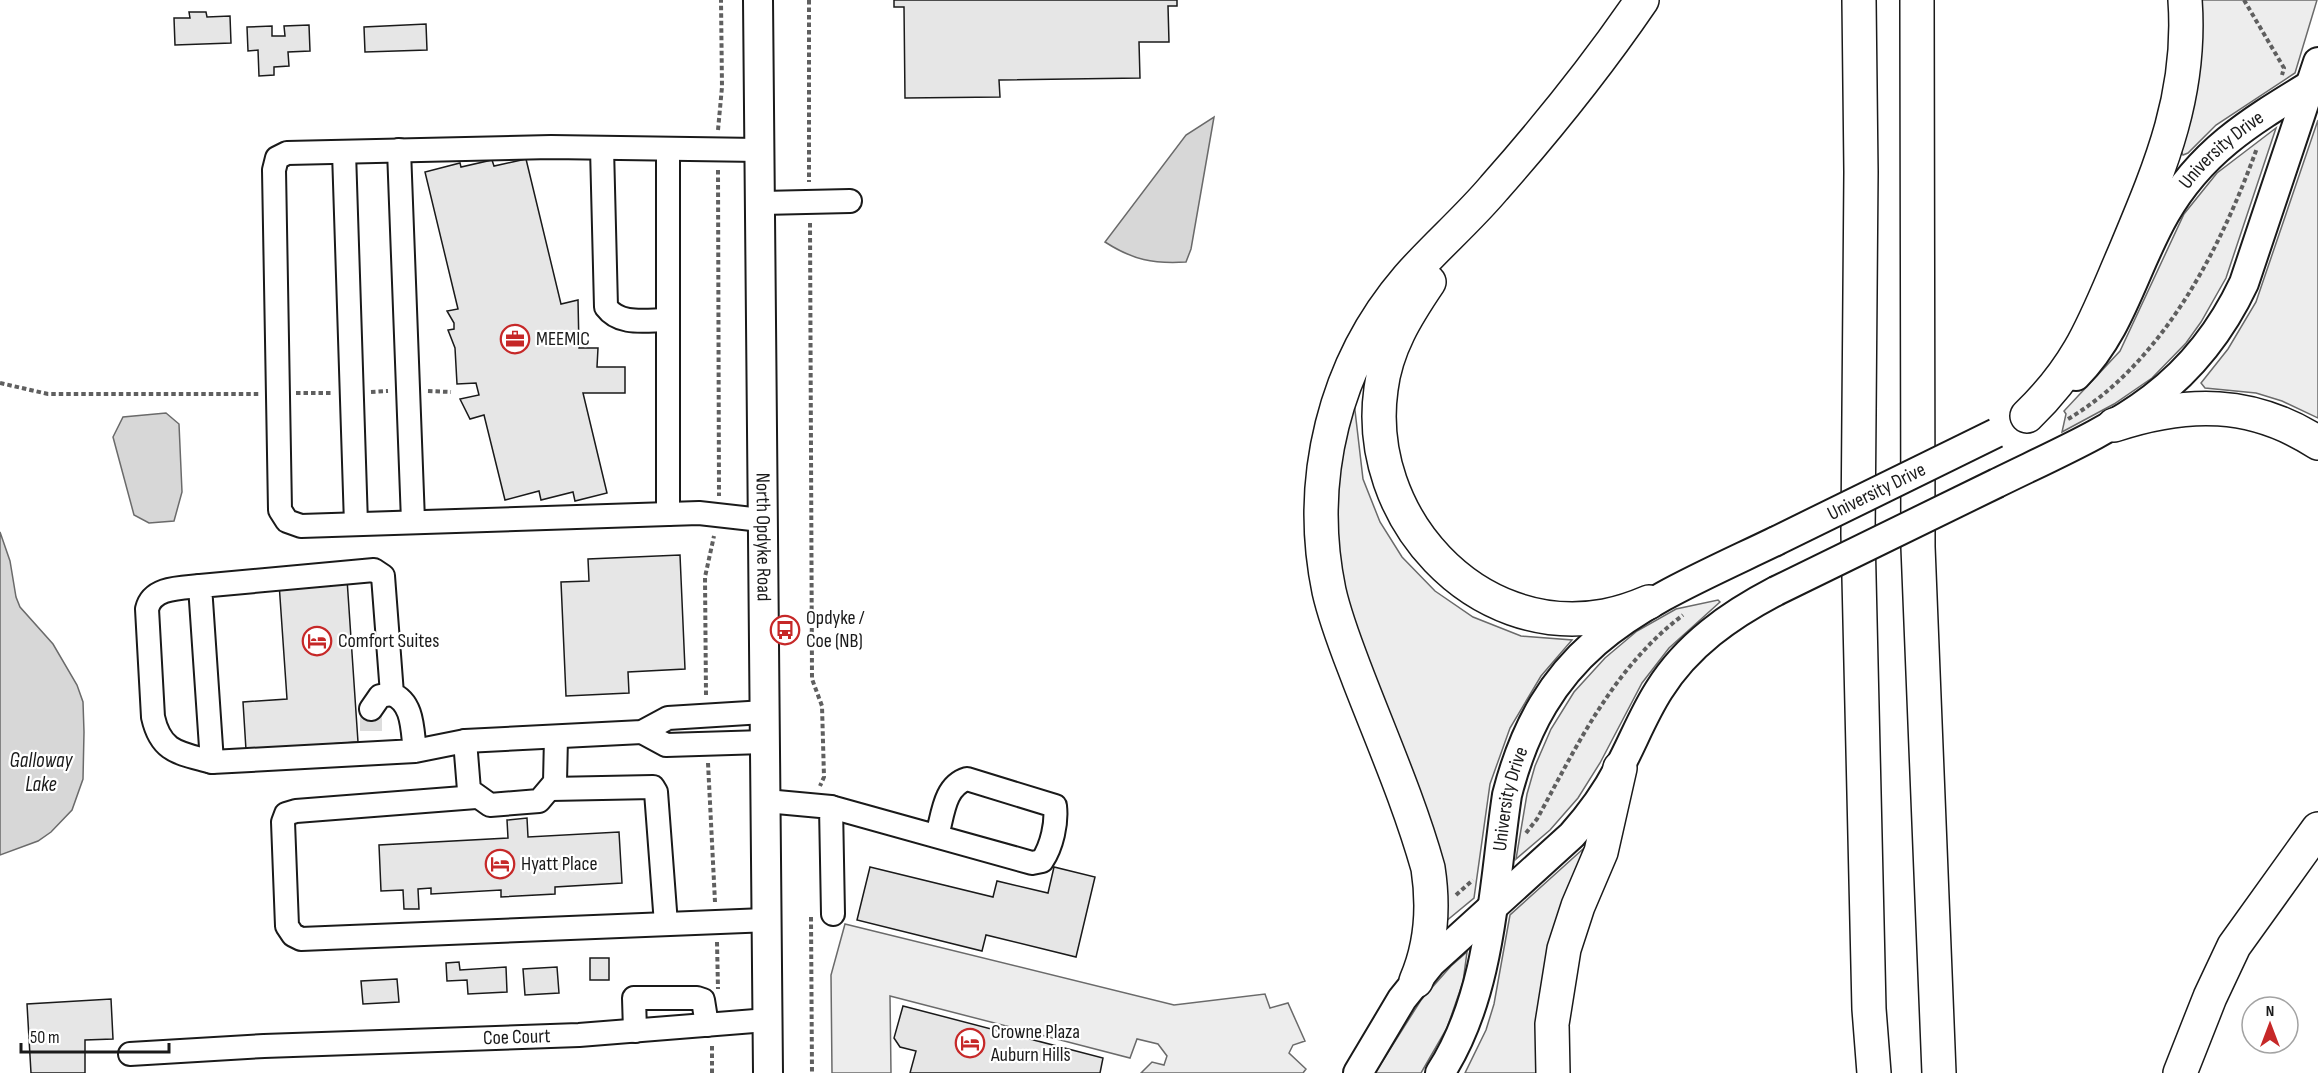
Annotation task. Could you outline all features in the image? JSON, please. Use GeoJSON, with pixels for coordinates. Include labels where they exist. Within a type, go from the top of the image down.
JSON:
{"type":"FeatureCollection","features":[{"type":"Feature","properties":{"kind":"highway"},"geometry":{"type":"LineString","coordinates":[[1416,981],[1429,941],[1432,902],[1428,868],[1336,616],[1322,542],[1321,493],[1327,448],[1338,399],[1368,333],[1408,278],[1493,190],[1586,77],[1642,0]]}},
{"type":"Feature","properties":{"kind":"highway"},"geometry":{"type":"LineString","coordinates":[[1858,0],[1861,172],[1858,534],[1869,1009],[1874,1073]]}},
{"type":"Feature","properties":{"kind":"highway"},"geometry":{"type":"LineString","coordinates":[[1917,0],[1918,547],[1939,1073]]}},
{"type":"Feature","properties":{"kind":"highway"},"geometry":{"type":"LineString","coordinates":[[2042,421],[2060,382],[2087,340],[2162,163],[2182,92],[2186,43],[2185,0]]}},
{"type":"Feature","properties":{"kind":"highway"},"geometry":{"type":"LineString","coordinates":[[1493,190],[1410,309],[1391,349],[1381,390],[1380,431],[1382,455],[1396,499],[1407,520],[1434,557],[1468,586],[1510,606],[1531,612],[1580,618],[1604,616],[1649,603]]}},
{"type":"Feature","properties":{"kind":"highway"},"geometry":{"type":"LineString","coordinates":[[2114,425],[2171,409],[2216,408],[2263,417],[2318,443]]}},
{"type":"Feature","properties":{"kind":"highway"},"geometry":{"type":"LineString","coordinates":[[1552,1073],[1552,1024],[1562,958],[1578,906],[1600,852],[1620,768]]}},
{"type":"Feature","properties":{"kind":"highway"},"geometry":{"type":"LineString","coordinates":[[2180,1073],[2210,997],[2234,946],[2318,830]]}},
{"type":"Feature","properties":{"kind":"highway"},"geometry":{"type":"LineString","coordinates":[[1936,1020],[1944,1073]]}},
{"type":"Feature","properties":{"kind":"main road","name":"North Opdyke Road"},"geometry":{"type":"LineString","coordinates":[[758,0],[761,520],[766,742],[768,1073]]}},
{"type":"Feature","properties":{"kind":"main road","name":"University Drive"},"geometry":{"type":"LineString","coordinates":[[1440,1073],[1455,1048],[1475,998],[1507,795],[1523,744],[1536,717],[1570,666],[1598,639],[1649,603],[1996,433],[2042,421],[2065,386],[2099,349],[2124,305],[2166,213],[2194,171],[2227,138],[2316,76]]}},
{"type":"Feature","properties":{"kind":"main road","name":"University Drive"},"geometry":{"type":"LineString","coordinates":[[1358,1073],[1402,999],[1416,981],[1446,948],[1572,835],[1605,793],[1620,768],[1647,711],[1675,668],[1695,645],[1720,624],[1776,591],[2114,425],[2175,382],[2205,349],[2233,306],[2252,259],[2316,76]]}},
{"type":"Feature","properties":{"kind":"street"},"geometry":{"type":"LineString","coordinates":[[759,150],[602,148],[288,153],[278,158],[274,170],[280,510],[287,521],[301,526],[668,513],[699,513],[761,520]]}},
{"type":"Feature","properties":{"kind":"street"},"geometry":{"type":"LineString","coordinates":[[602,148],[606,307],[613,316],[627,320],[668,320]]}},
{"type":"Feature","properties":{"kind":"street"},"geometry":{"type":"LineString","coordinates":[[399,150],[412,521]]}},
{"type":"Feature","properties":{"kind":"street"},"geometry":{"type":"LineString","coordinates":[[668,150],[668,513]]}},
{"type":"Feature","properties":{"kind":"street"},"geometry":{"type":"LineString","coordinates":[[344,152],[356,524]]}},
{"type":"Feature","properties":{"kind":"street"},"geometry":{"type":"LineString","coordinates":[[759,203],[850,201]]}},
{"type":"Feature","properties":{"kind":"street"},"geometry":{"type":"LineString","coordinates":[[392,694],[383,576],[374,570],[173,589],[158,594],[149,601],[147,609],[156,732],[163,743],[174,751],[212,762],[372,746],[415,751],[465,741],[642,732],[668,718],[765,712]]}},
{"type":"Feature","properties":{"kind":"street"},"geometry":{"type":"LineString","coordinates":[[200,586],[212,762]]}},
{"type":"Feature","properties":{"kind":"street"},"geometry":{"type":"LineString","coordinates":[[370,709],[380,696],[392,694],[402,698],[410,712],[415,751]]}},
{"type":"Feature","properties":{"kind":"street"},"geometry":{"type":"LineString","coordinates":[[642,732],[666,745],[766,742]]}},
{"type":"Feature","properties":{"kind":"street"},"geometry":{"type":"LineString","coordinates":[[465,741],[466,782],[469,790],[490,805],[539,801],[551,789],[555,782],[556,737]]}},
{"type":"Feature","properties":{"kind":"street"},"geometry":{"type":"LineString","coordinates":[[766,801],[821,806],[1032,862],[1042,861],[1047,853],[1056,816],[1055,806],[967,779],[958,782],[950,789],[937,836]]}},
{"type":"Feature","properties":{"kind":"street"},"geometry":{"type":"LineString","coordinates":[[551,789],[652,787],[656,792],[666,924]]}},
{"type":"Feature","properties":{"kind":"street"},"geometry":{"type":"LineString","coordinates":[[476,797],[296,811],[286,814],[283,822],[288,926],[293,935],[301,939],[767,920]]}},
{"type":"Feature","properties":{"kind":"street"},"geometry":{"type":"LineString","coordinates":[[821,806],[822,913]]}},
{"type":"Feature","properties":{"kind":"street"},"geometry":{"type":"LineString","coordinates":[[635,1031],[634,998],[698,998],[703,1000],[705,1006],[707,1025]]}},
{"type":"Feature","properties":{"kind":"street","name":"Coe Court"},"geometry":{"type":"LineString","coordinates":[[130,1054],[264,1046],[579,1035],[768,1020]]}},
{"type":"Feature","properties":{"kind":"path"},"geometry":{"type":"LineString","coordinates":[[809,0],[812,679],[822,706],[824,777],[821,806]]}},
{"type":"Feature","properties":{"kind":"path"},"geometry":{"type":"LineString","coordinates":[[2244,0],[2284,68],[2279,83]]}},
{"type":"Feature","properties":{"kind":"path"},"geometry":{"type":"LineString","coordinates":[[2042,421],[2078,413],[2113,384],[2147,350],[2163,330],[2217,245],[2240,196],[2261,138]]}},
{"type":"Feature","properties":{"kind":"path"},"geometry":{"type":"LineString","coordinates":[[0,382],[48,394],[451,392]]}},
{"type":"Feature","properties":{"kind":"path"},"geometry":{"type":"LineString","coordinates":[[1454,897],[1476,877]]}},
{"type":"Feature","properties":{"kind":"path"},"geometry":{"type":"LineString","coordinates":[[812,1073],[822,913]]}},
{"type":"Feature","properties":{"kind":"shaded area"},"geometry":{"type":"Polygon","coordinates":[[[2199,0],[2317,0],[2295,73],[2216,125],[2188,153],[2183,155],[2181,151],[2199,0]]]}},
{"type":"Feature","properties":{"kind":"shaded area"},"geometry":{"type":"Polygon","coordinates":[[[2318,120],[2318,418],[2282,401],[2256,393],[2205,388],[2201,383],[2228,349],[2256,302],[2318,120]]]}},
{"type":"Feature","properties":{"kind":"shaded area"},"geometry":{"type":"Polygon","coordinates":[[[2276,128],[2226,278],[2201,322],[2186,343],[2152,378],[2114,404],[2062,432],[2066,414],[2064,411],[2120,351],[2184,214],[2217,173],[2276,128]]]}},
{"type":"Feature","properties":{"kind":"shaded area"},"geometry":{"type":"Polygon","coordinates":[[[1354,402],[1363,479],[1380,522],[1402,557],[1435,591],[1473,617],[1521,636],[1572,640],[1541,676],[1510,728],[1490,784],[1474,898],[1445,922],[1334,554],[1337,452],[1354,402]]]}},
{"type":"Feature","properties":{"kind":"shaded area"},"geometry":{"type":"Polygon","coordinates":[[[1718,600],[1720,602],[1669,648],[1642,683],[1600,763],[1578,798],[1550,830],[1516,859],[1527,794],[1535,766],[1551,729],[1574,692],[1605,658],[1637,631],[1676,609],[1718,600]]]}},
{"type":"Feature","properties":{"kind":"shaded area"},"geometry":{"type":"Polygon","coordinates":[[[1583,849],[1539,1073],[1465,1073],[1486,1030],[1494,1004],[1510,915],[1583,849]]]}},
{"type":"Feature","properties":{"kind":"shaded area"},"geometry":{"type":"Polygon","coordinates":[[[845,924],[1174,1005],[1265,994],[1270,1008],[1288,1003],[1305,1041],[1293,1045],[1289,1053],[1306,1069],[1303,1073],[1141,1073],[1152,1062],[1164,1065],[1167,1056],[1158,1044],[1137,1039],[1130,1058],[890,996],[891,1073],[832,1073],[831,975],[845,924]]]}},
{"type":"Feature","properties":{"kind":"shaded area"},"geometry":{"type":"Polygon","coordinates":[[[1467,952],[1463,982],[1447,1028],[1421,1073],[1375,1073],[1421,1000],[1451,966],[1467,952]]]}},
{"type":"Feature","properties":{"kind":"water"},"geometry":{"type":"Polygon","coordinates":[[[1214,117],[1191,249],[1186,262],[1163,262],[1134,257],[1105,242],[1186,135],[1214,117]]]}},
{"type":"Feature","properties":{"kind":"water"},"geometry":{"type":"Polygon","coordinates":[[[166,413],[179,424],[182,492],[174,521],[149,523],[134,515],[113,437],[123,417],[166,413]]]}},
{"type":"Feature","properties":{"kind":"water","name":"Galloway Lake"},"geometry":{"type":"Polygon","coordinates":[[[0,532],[10,561],[20,607],[53,644],[77,685],[83,702],[84,732],[83,779],[72,810],[51,832],[38,841],[0,855],[0,532]]]}},
{"type":"Feature","properties":{"kind":"building"},"geometry":{"type":"Polygon","coordinates":[[[894,0],[1177,0],[1177,6],[1168,6],[1169,42],[1139,42],[1140,78],[999,80],[1000,97],[905,98],[904,7],[894,7],[894,0]]]}},
{"type":"Feature","properties":{"kind":"building"},"geometry":{"type":"Polygon","coordinates":[[[189,12],[206,12],[207,17],[230,16],[231,43],[175,45],[174,18],[190,18],[189,12]]]}},
{"type":"Feature","properties":{"kind":"building"},"geometry":{"type":"Polygon","coordinates":[[[426,24],[427,50],[365,52],[364,27],[426,24]]]}},
{"type":"Feature","properties":{"kind":"building"},"geometry":{"type":"Polygon","coordinates":[[[309,25],[310,51],[288,52],[289,66],[274,67],[274,75],[259,76],[258,50],[248,51],[247,27],[272,26],[272,36],[285,36],[284,26],[309,25]]]}},
{"type":"Feature","properties":{"kind":"building","name":"MEEMIC"},"geometry":{"type":"Polygon","coordinates":[[[526,159],[561,304],[578,300],[579,348],[598,348],[597,367],[625,367],[625,393],[583,393],[607,493],[575,501],[573,492],[541,500],[539,491],[505,500],[484,415],[470,419],[460,399],[479,395],[476,383],[457,384],[455,348],[448,330],[454,329],[454,323],[447,311],[458,309],[425,172],[460,163],[461,167],[492,160],[494,166],[526,159]]]}},
{"type":"Feature","properties":{"kind":"building"},"geometry":{"type":"Polygon","coordinates":[[[680,555],[685,669],[628,672],[629,693],[566,696],[561,582],[589,581],[588,559],[680,555]]]}},
{"type":"Feature","properties":{"kind":"building","name":"Comfort Suites"},"geometry":{"type":"Polygon","coordinates":[[[347,579],[358,742],[246,750],[243,702],[287,699],[279,583],[347,579]]]}},
{"type":"Feature","properties":{"kind":"building","name":"Hyatt Place"},"geometry":{"type":"Polygon","coordinates":[[[527,818],[528,837],[619,832],[622,883],[555,887],[555,894],[501,897],[501,890],[431,894],[431,888],[418,889],[419,909],[404,909],[403,890],[381,891],[379,845],[508,838],[507,820],[527,818]]]}},
{"type":"Feature","properties":{"kind":"building"},"geometry":{"type":"Polygon","coordinates":[[[870,867],[993,897],[997,881],[1048,893],[1054,867],[1095,877],[1076,957],[986,935],[982,951],[857,920],[870,867]]]}},
{"type":"Feature","properties":{"kind":"building"},"geometry":{"type":"Polygon","coordinates":[[[590,958],[609,958],[609,980],[590,980],[590,958]]]}},
{"type":"Feature","properties":{"kind":"building"},"geometry":{"type":"Polygon","coordinates":[[[459,962],[460,970],[506,967],[507,992],[468,994],[467,980],[447,981],[446,963],[459,962]]]}},
{"type":"Feature","properties":{"kind":"building"},"geometry":{"type":"Polygon","coordinates":[[[557,967],[559,993],[525,995],[523,969],[557,967]]]}},
{"type":"Feature","properties":{"kind":"building"},"geometry":{"type":"Polygon","coordinates":[[[397,979],[399,1002],[363,1004],[361,981],[397,979]]]}},
{"type":"Feature","properties":{"kind":"building"},"geometry":{"type":"Polygon","coordinates":[[[111,999],[113,1039],[85,1040],[85,1073],[31,1073],[27,1004],[111,999]]]}},
{"type":"Feature","properties":{"kind":"building","name":"Crowne Plaza Auburn Hills"},"geometry":{"type":"Polygon","coordinates":[[[903,1006],[1103,1058],[1100,1073],[910,1073],[916,1051],[900,1047],[894,1038],[903,1006]]]}},
{"type":"Feature","properties":{"kind":"tunnel"},"geometry":{"type":"LineString","coordinates":[[371,709],[371,738]]}},
{"type":"Feature","properties":{"kind":"place","name":"MEEMIC"},"geometry":{"type":"Point","coordinates":[515,339]}},
{"type":"Feature","properties":{"kind":"place","name":"Opdyke / Coe (NB)"},"geometry":{"type":"Point","coordinates":[785,630]}},
{"type":"Feature","properties":{"kind":"place","name":"Comfort Suites"},"geometry":{"type":"Point","coordinates":[317,641]}},
{"type":"Feature","properties":{"kind":"place","name":"Hyatt Place"},"geometry":{"type":"Point","coordinates":[500,864]}},
{"type":"Feature","properties":{"kind":"place","name":"Crowne Plaza Auburn Hills"},"geometry":{"type":"Point","coordinates":[970,1043]}}]}
